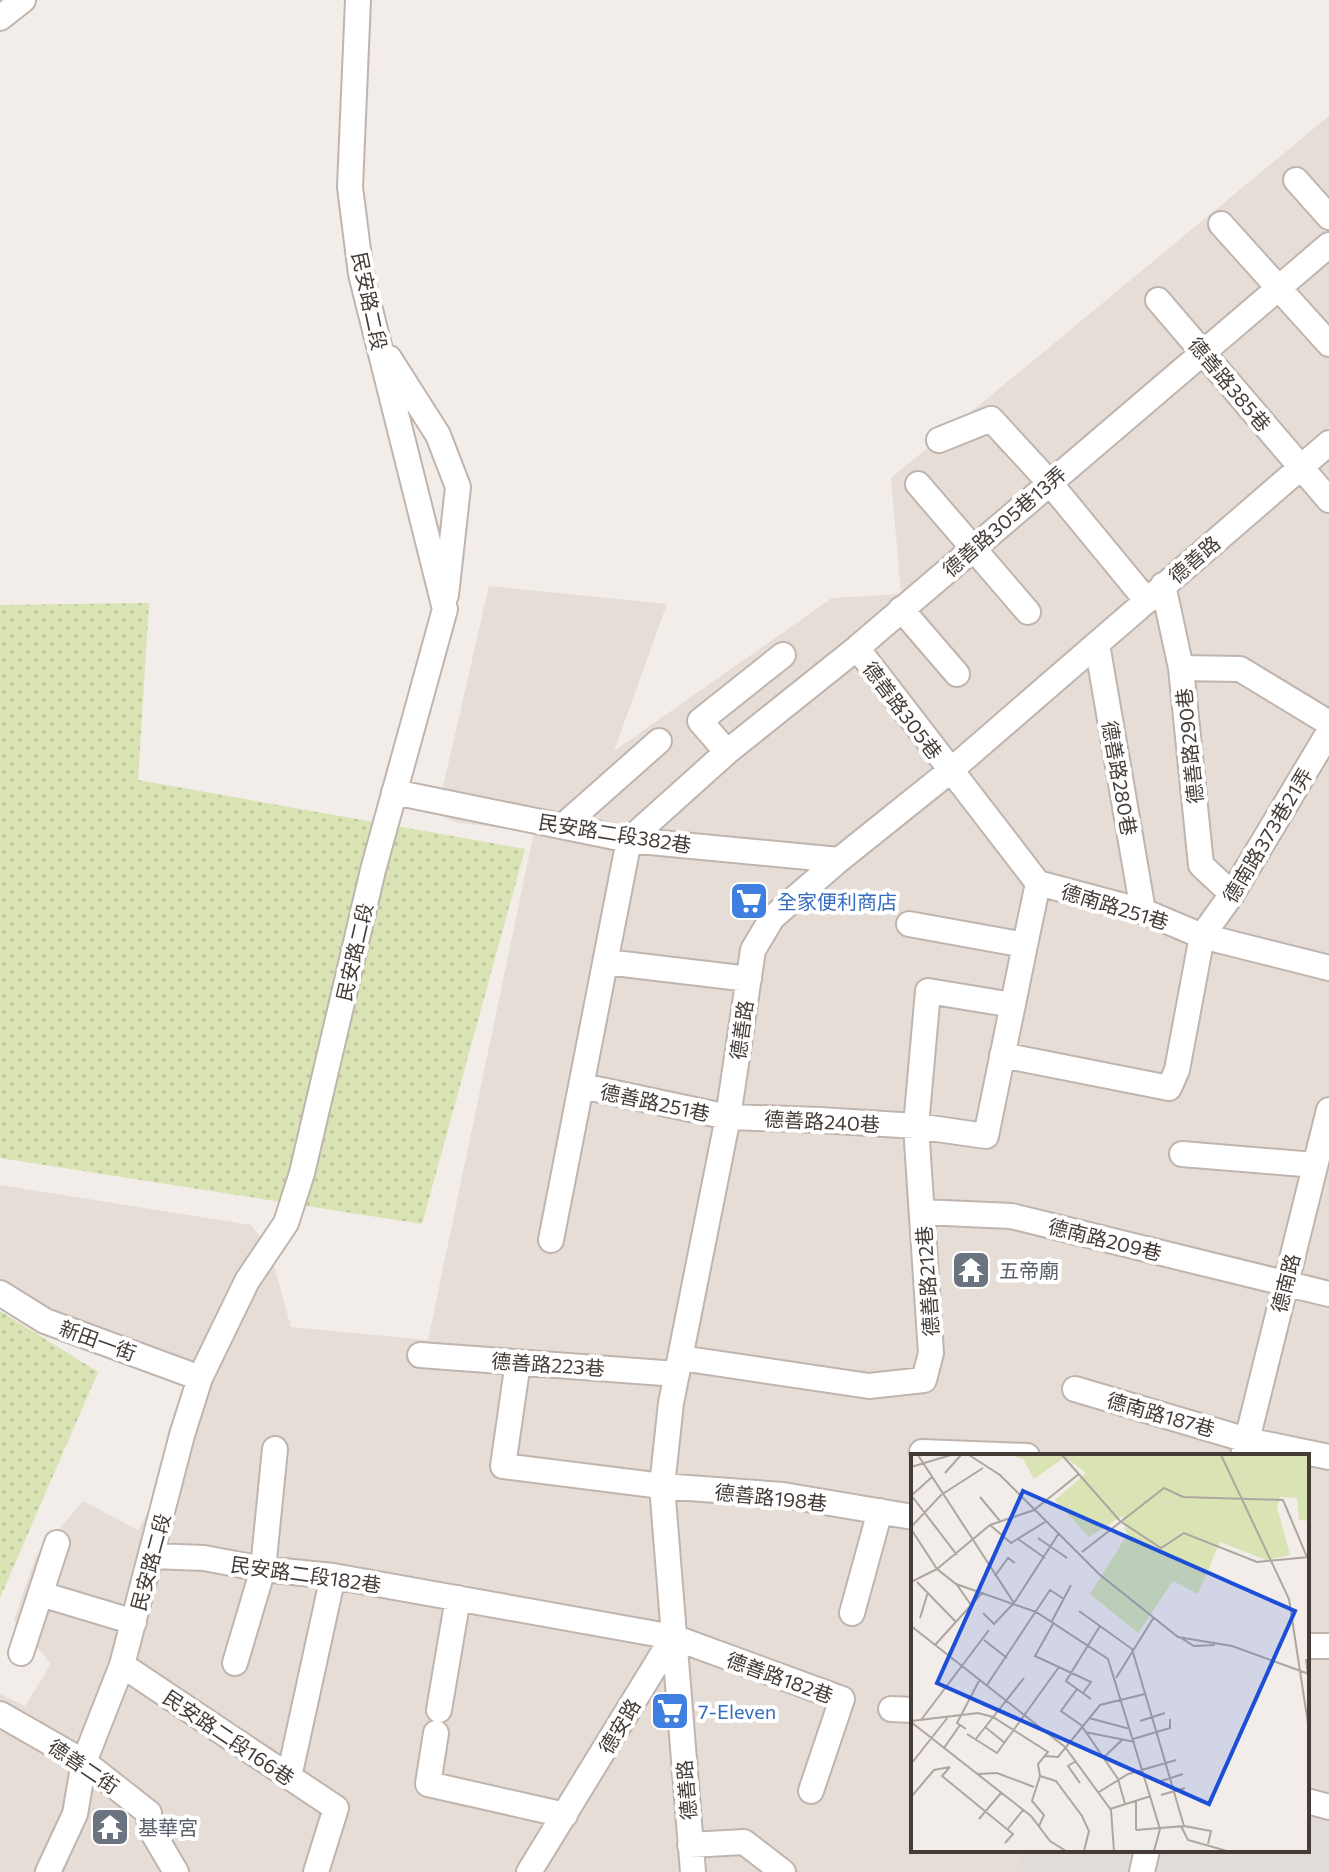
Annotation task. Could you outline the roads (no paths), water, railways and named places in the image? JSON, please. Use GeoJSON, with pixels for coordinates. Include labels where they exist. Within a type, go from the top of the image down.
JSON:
{"type":"FeatureCollection","features":[{"type":"Feature","properties":{"kind":"street"},"geometry":{"type":"LineString","coordinates":[[0,18],[23,0]]}},
{"type":"Feature","properties":{"kind":"street","name":"民安路二段"},"geometry":{"type":"LineString","coordinates":[[48,1872],[75,1814],[84,1762],[122,1665],[182,1435],[200,1378],[247,1281],[286,1223],[306,1160],[394,792],[445,609],[361,274],[350,187],[358,0]]}},
{"type":"Feature","properties":{"kind":"street"},"geometry":{"type":"LineString","coordinates":[[1296,180],[1329,217]]}},
{"type":"Feature","properties":{"kind":"street"},"geometry":{"type":"LineString","coordinates":[[1221,224],[1329,344]]}},
{"type":"Feature","properties":{"kind":"street","name":"德善路305巷13弄"},"geometry":{"type":"LineString","coordinates":[[629,840],[727,752],[857,648],[1329,245]]}},
{"type":"Feature","properties":{"kind":"street","name":"德善路385巷"},"geometry":{"type":"LineString","coordinates":[[1158,300],[1329,500]]}},
{"type":"Feature","properties":{"kind":"street"},"geometry":{"type":"LineString","coordinates":[[378,342],[438,435],[458,487],[445,609]]}},
{"type":"Feature","properties":{"kind":"street"},"geometry":{"type":"LineString","coordinates":[[939,440],[991,419],[1155,593]]}},
{"type":"Feature","properties":{"kind":"street","name":"德善路"},"geometry":{"type":"LineString","coordinates":[[693,1872],[662,1486],[671,1403],[728,1117],[753,950],[772,918],[950,771],[1329,443]]}},
{"type":"Feature","properties":{"kind":"street"},"geometry":{"type":"LineString","coordinates":[[918,484],[1028,612]]}},
{"type":"Feature","properties":{"kind":"street","name":"德善路290巷"},"geometry":{"type":"LineString","coordinates":[[1155,593],[1181,668],[1201,865],[1232,894]]}},
{"type":"Feature","properties":{"kind":"street"},"geometry":{"type":"LineString","coordinates":[[901,609],[957,674]]}},
{"type":"Feature","properties":{"kind":"street","name":"德善路280巷"},"geometry":{"type":"LineString","coordinates":[[1097,644],[1143,911]]}},
{"type":"Feature","properties":{"kind":"street","name":"德善路305巷"},"geometry":{"type":"LineString","coordinates":[[857,648],[950,771]]}},
{"type":"Feature","properties":{"kind":"street"},"geometry":{"type":"LineString","coordinates":[[727,752],[700,721],[783,655]]}},
{"type":"Feature","properties":{"kind":"street"},"geometry":{"type":"LineString","coordinates":[[1181,668],[1240,669],[1329,723]]}},
{"type":"Feature","properties":{"kind":"street","name":"德南路373巷21弄"},"geometry":{"type":"LineString","coordinates":[[1202,936],[1232,894],[1329,732]]}},
{"type":"Feature","properties":{"kind":"street"},"geometry":{"type":"LineString","coordinates":[[563,826],[659,741]]}},
{"type":"Feature","properties":{"kind":"street","name":"德南路251巷"},"geometry":{"type":"LineString","coordinates":[[950,771],[1038,883],[1143,911],[1202,936],[1329,968]]}},
{"type":"Feature","properties":{"kind":"street","name":"民安路二段382巷"},"geometry":{"type":"LineString","coordinates":[[394,792],[629,840],[839,860]]}},
{"type":"Feature","properties":{"kind":"street"},"geometry":{"type":"LineString","coordinates":[[551,1240],[629,840]]}},
{"type":"Feature","properties":{"kind":"street"},"geometry":{"type":"LineString","coordinates":[[909,924],[1025,945],[1038,883]]}},
{"type":"Feature","properties":{"kind":"street"},"geometry":{"type":"LineString","coordinates":[[1024,950],[1002,1055],[1169,1088],[1177,1070],[1202,936]]}},
{"type":"Feature","properties":{"kind":"street"},"geometry":{"type":"LineString","coordinates":[[606,962],[749,979]]}},
{"type":"Feature","properties":{"kind":"street","name":"德善路212巷"},"geometry":{"type":"LineString","coordinates":[[679,1366],[869,1386],[924,1380],[931,1353],[916,1126],[928,991],[1013,1005]]}},
{"type":"Feature","properties":{"kind":"street","name":"德善路240巷"},"geometry":{"type":"LineString","coordinates":[[728,1117],[916,1126],[986,1136],[1002,1055]]}},
{"type":"Feature","properties":{"kind":"street","name":"德善路251巷"},"geometry":{"type":"LineString","coordinates":[[582,1086],[728,1117]]}},
{"type":"Feature","properties":{"kind":"street","name":"德南路"},"geometry":{"type":"LineString","coordinates":[[1245,1448],[1329,1110]]}},
{"type":"Feature","properties":{"kind":"street"},"geometry":{"type":"LineString","coordinates":[[1182,1154],[1315,1165]]}},
{"type":"Feature","properties":{"kind":"street","name":"德南路209巷"},"geometry":{"type":"LineString","coordinates":[[922,1212],[1011,1216],[1329,1294]]}},
{"type":"Feature","properties":{"kind":"street","name":"新田一街"},"geometry":{"type":"LineString","coordinates":[[0,1293],[45,1321],[200,1378]]}},
{"type":"Feature","properties":{"kind":"street","name":"德善路223巷"},"geometry":{"type":"LineString","coordinates":[[420,1355],[518,1362],[679,1366]]}},
{"type":"Feature","properties":{"kind":"street","name":"德善路198巷"},"geometry":{"type":"LineString","coordinates":[[518,1362],[503,1466],[662,1486],[783,1495],[911,1517]]}},
{"type":"Feature","properties":{"kind":"street","name":"德南路187巷"},"geometry":{"type":"LineString","coordinates":[[1075,1389],[1245,1448],[1301,1454]]}},
{"type":"Feature","properties":{"kind":"street"},"geometry":{"type":"LineString","coordinates":[[235,1663],[263,1569],[275,1449]]}},
{"type":"Feature","properties":{"kind":"street"},"geometry":{"type":"LineString","coordinates":[[933,1453],[964,1454]]}},
{"type":"Feature","properties":{"kind":"street","name":"德南路187巷"},"geometry":{"type":"LineString","coordinates":[[1309,1455],[1329,1457]]}},
{"type":"Feature","properties":{"kind":"street"},"geometry":{"type":"LineString","coordinates":[[852,1613],[880,1511]]}},
{"type":"Feature","properties":{"kind":"street"},"geometry":{"type":"LineString","coordinates":[[21,1653],[57,1543]]}},
{"type":"Feature","properties":{"kind":"street","name":"民安路二段182巷"},"geometry":{"type":"LineString","coordinates":[[152,1556],[204,1558],[263,1569],[333,1576],[673,1637]]}},
{"type":"Feature","properties":{"kind":"street"},"geometry":{"type":"LineString","coordinates":[[289,1777],[333,1576]]}},
{"type":"Feature","properties":{"kind":"street"},"geometry":{"type":"LineString","coordinates":[[41,1594],[134,1622]]}},
{"type":"Feature","properties":{"kind":"street"},"geometry":{"type":"LineString","coordinates":[[458,1598],[428,1784],[565,1815]]}},
{"type":"Feature","properties":{"kind":"street","name":"德善路182巷"},"geometry":{"type":"LineString","coordinates":[[673,1637],[842,1699],[811,1791]]}},
{"type":"Feature","properties":{"kind":"street","name":"德安路"},"geometry":{"type":"LineString","coordinates":[[529,1872],[673,1637]]}},
{"type":"Feature","properties":{"kind":"street","name":"民安路二段166巷"},"geometry":{"type":"LineString","coordinates":[[122,1665],[336,1808],[316,1872]]}},
{"type":"Feature","properties":{"kind":"street","name":"德善二街"},"geometry":{"type":"LineString","coordinates":[[0,1714],[84,1762],[149,1813],[150,1828],[176,1872]]}},
{"type":"Feature","properties":{"kind":"street"},"geometry":{"type":"LineString","coordinates":[[1309,1802],[1329,1807]]}},
{"type":"Feature","properties":{"kind":"street"},"geometry":{"type":"LineString","coordinates":[[690,1845],[744,1842],[783,1872]]}},
{"type":"Feature","properties":{"kind":"street"},"geometry":{"type":"LineString","coordinates":[[1142,1872],[1147,1852]]}},
{"type":"Feature","properties":{"kind":"place","name":"全家便利商店"},"geometry":{"type":"Point","coordinates":[749,901]}},
{"type":"Feature","properties":{"kind":"place","name":"五帝廟"},"geometry":{"type":"Point","coordinates":[971,1270]}},
{"type":"Feature","properties":{"kind":"place","name":"7-Eleven"},"geometry":{"type":"Point","coordinates":[670,1711]}},
{"type":"Feature","properties":{"kind":"place","name":"基華宮"},"geometry":{"type":"Point","coordinates":[110,1827]}}]}
